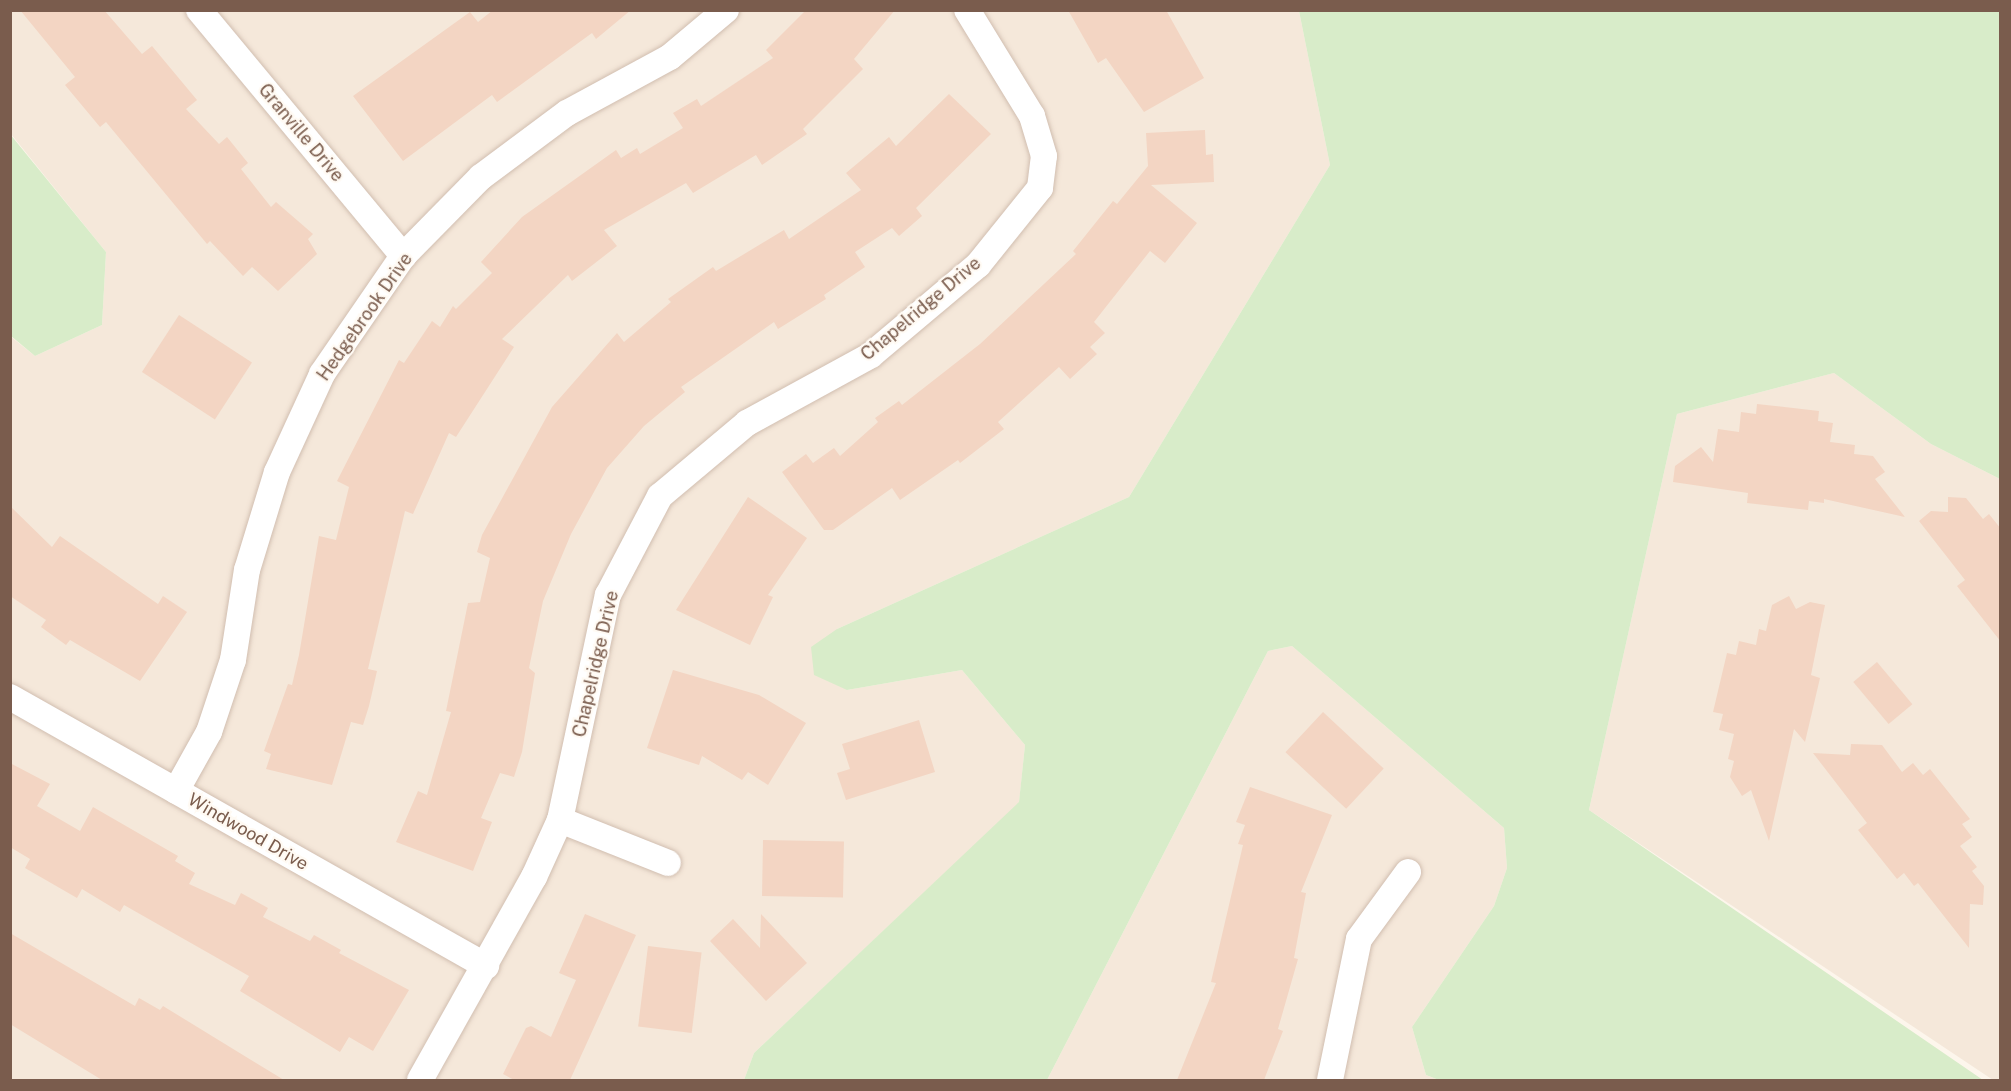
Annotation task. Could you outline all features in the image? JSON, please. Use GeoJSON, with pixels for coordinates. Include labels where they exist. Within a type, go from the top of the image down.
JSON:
{"type":"FeatureCollection","features":[{"type":"Feature","properties":{"kind":"street","name":"Granville Drive"},"geometry":{"type":"LineString","coordinates":[[199,10],[404,256]]}},
{"type":"Feature","properties":{"kind":"street","name":"Hedgebrook Drive"},"geometry":{"type":"LineString","coordinates":[[176,791],[209,732],[233,660],[247,570],[277,472],[322,374],[404,256],[481,177],[567,113],[670,57],[726,10]]}},
{"type":"Feature","properties":{"kind":"street","name":"Chapelridge Drive"},"geometry":{"type":"LineString","coordinates":[[420,1080],[486,966],[560,820],[608,595],[660,496],[747,423],[871,355],[978,265],[1040,188],[1044,156],[1032,116],[967,10]]}},
{"type":"Feature","properties":{"kind":"street","name":"Windwood Drive"},"geometry":{"type":"LineString","coordinates":[[10,697],[486,966]]}},
{"type":"Feature","properties":{"kind":"street"},"geometry":{"type":"LineString","coordinates":[[560,820],[668,863]]}},
{"type":"Feature","properties":{"kind":"street"},"geometry":{"type":"LineString","coordinates":[[1330,1080],[1359,939],[1408,872]]}},
{"type":"Feature","properties":{"kind":"shaded area"},"geometry":{"type":"Polygon","coordinates":[[[11,11],[1299,11],[1330,165],[1129,497],[837,629],[847,690],[962,670],[1025,745],[1019,803],[754,1053],[744,1080],[11,1080],[10,336],[35,356],[102,325],[106,252],[11,134],[11,11]]]}},
{"type":"Feature","properties":{"kind":"shaded area"},"geometry":{"type":"Polygon","coordinates":[[[1834,373],[1931,444],[2000,479],[2000,1080],[1993,1080],[1589,810],[1677,414],[1834,373]]]}},
{"type":"Feature","properties":{"kind":"shaded area"},"geometry":{"type":"Polygon","coordinates":[[[1292,646],[1504,828],[1507,868],[1494,906],[1412,1027],[1426,1075],[1439,1080],[1047,1080],[1268,651],[1292,646]]]}},
{"type":"Feature","properties":{"kind":"green space"},"geometry":{"type":"Polygon","coordinates":[[[1299,11],[2000,11],[2000,479],[1931,444],[1834,373],[1677,414],[1589,810],[1983,1080],[1439,1080],[1426,1075],[1412,1027],[1494,906],[1507,868],[1504,828],[1292,646],[1268,651],[1047,1080],[744,1080],[754,1053],[1019,802],[1025,745],[962,670],[847,690],[814,675],[811,647],[837,629],[1129,497],[1330,165],[1299,11]]]}},
{"type":"Feature","properties":{"kind":"green space"},"geometry":{"type":"Polygon","coordinates":[[[10,134],[106,252],[102,325],[35,356],[11,336],[10,134]]]}},
{"type":"Feature","properties":{"kind":"building"},"geometry":{"type":"Polygon","coordinates":[[[20,10],[104,10],[142,54],[152,46],[197,100],[186,109],[219,144],[227,137],[248,163],[241,169],[271,207],[276,202],[313,234],[308,239],[317,254],[278,291],[252,267],[243,276],[210,241],[207,244],[106,122],[100,127],[65,85],[75,77],[20,10]]]}},
{"type":"Feature","properties":{"kind":"building"},"geometry":{"type":"Polygon","coordinates":[[[493,10],[631,10],[596,39],[592,33],[497,102],[492,95],[403,161],[353,96],[470,12],[478,22],[493,10]]]}},
{"type":"Feature","properties":{"kind":"building"},"geometry":{"type":"Polygon","coordinates":[[[806,10],[895,10],[854,59],[863,69],[803,129],[807,134],[762,165],[756,155],[693,193],[686,183],[604,230],[617,246],[572,281],[568,275],[502,339],[514,347],[456,437],[449,433],[413,514],[405,511],[368,669],[377,671],[369,706],[363,725],[351,722],[332,785],[266,769],[271,754],[264,751],[288,684],[292,685],[299,655],[319,536],[336,540],[349,487],[337,481],[399,360],[404,363],[432,321],[440,327],[453,306],[456,309],[492,273],[481,262],[522,217],[616,150],[621,158],[637,148],[640,154],[683,128],[673,113],[697,99],[701,106],[773,58],[766,50],[806,10]]]}},
{"type":"Feature","properties":{"kind":"building"},"geometry":{"type":"Polygon","coordinates":[[[1068,10],[1166,10],[1204,78],[1144,112],[1106,58],[1098,63],[1068,10]]]}},
{"type":"Feature","properties":{"kind":"building"},"geometry":{"type":"Polygon","coordinates":[[[949,94],[991,134],[916,208],[922,216],[899,236],[892,228],[855,252],[865,267],[824,295],[826,299],[778,329],[774,322],[681,387],[685,392],[644,426],[607,468],[571,534],[543,601],[529,668],[535,673],[522,752],[514,777],[500,773],[481,818],[492,822],[473,871],[396,842],[418,791],[427,795],[451,712],[446,711],[468,603],[480,602],[490,558],[477,552],[482,535],[552,407],[617,333],[624,342],[671,302],[668,299],[713,267],[716,271],[784,230],[789,239],[861,190],[846,173],[889,137],[896,146],[949,94]]]}},
{"type":"Feature","properties":{"kind":"building"},"geometry":{"type":"Polygon","coordinates":[[[1205,130],[1206,155],[1213,154],[1214,182],[1151,185],[1197,223],[1165,263],[1150,251],[1094,322],[1105,333],[1090,347],[1097,354],[1070,379],[1059,367],[998,422],[1004,429],[960,463],[958,460],[900,500],[892,488],[833,530],[824,530],[782,472],[806,454],[813,463],[834,448],[840,456],[878,422],[875,418],[899,401],[902,405],[980,344],[1076,254],[1073,251],[1113,201],[1117,204],[1148,166],[1146,133],[1205,130]]]}},
{"type":"Feature","properties":{"kind":"building"},"geometry":{"type":"Polygon","coordinates":[[[179,315],[252,362],[215,419],[142,372],[179,315]]]}},
{"type":"Feature","properties":{"kind":"building"},"geometry":{"type":"Polygon","coordinates":[[[1757,404],[1819,411],[1818,421],[1833,423],[1830,442],[1855,445],[1854,454],[1873,456],[1885,472],[1875,479],[1905,517],[1824,499],[1824,503],[1809,501],[1808,510],[1747,503],[1748,493],[1673,482],[1675,466],[1701,447],[1713,462],[1718,429],[1739,432],[1741,412],[1756,414],[1757,404]]]}},
{"type":"Feature","properties":{"kind":"building"},"geometry":{"type":"Polygon","coordinates":[[[748,497],[807,538],[768,595],[773,597],[750,645],[676,610],[748,497]]]}},
{"type":"Feature","properties":{"kind":"building"},"geometry":{"type":"Polygon","coordinates":[[[1948,497],[1966,498],[1983,519],[1989,514],[2001,529],[2001,642],[1957,586],[1965,580],[1919,521],[1931,511],[1948,512],[1948,497]]]}},
{"type":"Feature","properties":{"kind":"building"},"geometry":{"type":"Polygon","coordinates":[[[10,506],[52,547],[60,536],[158,604],[163,596],[187,612],[140,681],[70,640],[66,645],[41,627],[46,620],[10,596],[10,506]]]}},
{"type":"Feature","properties":{"kind":"building"},"geometry":{"type":"Polygon","coordinates":[[[1789,596],[1796,609],[1810,602],[1825,605],[1811,675],[1820,678],[1805,742],[1794,729],[1769,841],[1751,790],[1742,796],[1730,777],[1734,761],[1728,759],[1734,734],[1719,730],[1723,714],[1713,712],[1727,653],[1736,655],[1739,641],[1756,645],[1759,629],[1766,631],[1772,605],[1789,596]]]}},
{"type":"Feature","properties":{"kind":"building"},"geometry":{"type":"Polygon","coordinates":[[[1877,662],[1912,704],[1889,724],[1853,682],[1877,662]]]}},
{"type":"Feature","properties":{"kind":"building"},"geometry":{"type":"Polygon","coordinates":[[[673,670],[759,695],[806,723],[768,785],[748,772],[742,780],[702,756],[699,765],[647,748],[673,670]]]}},
{"type":"Feature","properties":{"kind":"building"},"geometry":{"type":"Polygon","coordinates":[[[1323,712],[1384,769],[1346,809],[1285,752],[1323,712]]]}},
{"type":"Feature","properties":{"kind":"building"},"geometry":{"type":"Polygon","coordinates":[[[919,720],[935,772],[846,800],[837,773],[850,769],[842,744],[919,720]]]}},
{"type":"Feature","properties":{"kind":"building"},"geometry":{"type":"Polygon","coordinates":[[[1851,744],[1882,745],[1902,772],[1913,763],[1923,775],[1930,769],[1970,819],[1962,824],[1972,837],[1960,846],[1977,867],[1972,871],[1984,886],[1983,905],[1970,904],[1969,948],[1918,883],[1914,886],[1904,873],[1897,879],[1858,830],[1867,823],[1813,753],[1850,755],[1851,744]]]}},
{"type":"Feature","properties":{"kind":"building"},"geometry":{"type":"Polygon","coordinates":[[[10,763],[50,784],[37,806],[80,831],[93,807],[178,856],[175,861],[195,873],[189,884],[235,905],[241,893],[268,908],[263,917],[310,941],[314,935],[341,950],[339,953],[409,990],[373,1051],[349,1037],[340,1052],[240,991],[249,976],[124,905],[120,912],[82,889],[77,898],[25,868],[30,859],[10,847],[10,763]]]}},
{"type":"Feature","properties":{"kind":"building"},"geometry":{"type":"Polygon","coordinates":[[[1250,787],[1332,815],[1301,892],[1306,893],[1294,958],[1298,959],[1278,1029],[1283,1031],[1264,1080],[1177,1080],[1216,983],[1211,982],[1243,845],[1238,844],[1245,825],[1236,822],[1250,787]]]}},
{"type":"Feature","properties":{"kind":"building"},"geometry":{"type":"Polygon","coordinates":[[[763,840],[844,841],[843,897],[762,896],[763,840]]]}},
{"type":"Feature","properties":{"kind":"building"},"geometry":{"type":"Polygon","coordinates":[[[585,914],[636,935],[570,1080],[514,1080],[503,1074],[526,1028],[531,1026],[551,1037],[576,980],[559,973],[585,914]]]}},
{"type":"Feature","properties":{"kind":"building"},"geometry":{"type":"Polygon","coordinates":[[[761,914],[807,963],[766,1001],[710,941],[733,919],[760,948],[761,914]]]}},
{"type":"Feature","properties":{"kind":"building"},"geometry":{"type":"Polygon","coordinates":[[[10,933],[135,1006],[139,998],[160,1010],[163,1006],[284,1080],[102,1080],[10,1024],[10,933]]]}},
{"type":"Feature","properties":{"kind":"building"},"geometry":{"type":"Polygon","coordinates":[[[648,946],[702,953],[692,1033],[638,1026],[648,946]]]}}]}
